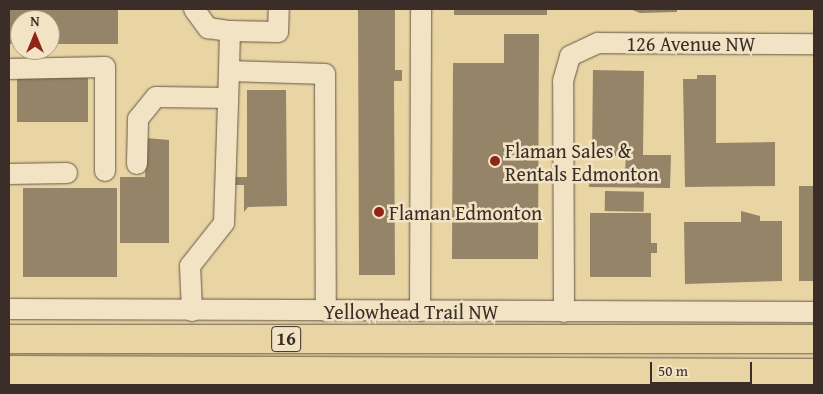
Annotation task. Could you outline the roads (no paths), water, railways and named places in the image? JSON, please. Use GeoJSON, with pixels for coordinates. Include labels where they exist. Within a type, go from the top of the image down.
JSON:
{"type":"FeatureCollection","features":[{"type":"Feature","properties":{"kind":"highway","name":"Yellowhead Trail NW"},"geometry":{"type":"LineString","coordinates":[[9,339],[814,339]]}},
{"type":"Feature","properties":{"kind":"highway","name":"16"},"geometry":{"type":"LineString","coordinates":[[9,370],[814,373]]}},
{"type":"Feature","properties":{"kind":"street"},"geometry":{"type":"LineString","coordinates":[[194,9],[208,28],[230,31],[278,32],[279,9]]}},
{"type":"Feature","properties":{"kind":"street"},"geometry":{"type":"LineString","coordinates":[[420,311],[421,9]]}},
{"type":"Feature","properties":{"kind":"street"},"geometry":{"type":"LineString","coordinates":[[192,310],[190,266],[224,223],[230,31]]}},
{"type":"Feature","properties":{"kind":"street","name":"126 Avenue NW"},"geometry":{"type":"LineString","coordinates":[[564,312],[563,81],[570,56],[598,43],[814,44]]}},
{"type":"Feature","properties":{"kind":"street"},"geometry":{"type":"LineString","coordinates":[[9,68],[105,67],[105,171]]}},
{"type":"Feature","properties":{"kind":"street"},"geometry":{"type":"LineString","coordinates":[[229,71],[325,74],[326,311]]}},
{"type":"Feature","properties":{"kind":"street"},"geometry":{"type":"LineString","coordinates":[[137,164],[138,119],[156,97],[228,98]]}},
{"type":"Feature","properties":{"kind":"street"},"geometry":{"type":"LineString","coordinates":[[9,174],[67,173]]}},
{"type":"Feature","properties":{"kind":"street","name":"Yellowhead Trail NW"},"geometry":{"type":"LineString","coordinates":[[9,309],[814,312]]}},
{"type":"Feature","properties":{"kind":"place","name":"Flaman Sales & Rentals Edmonton"},"geometry":{"type":"Point","coordinates":[495,161]}},
{"type":"Feature","properties":{"kind":"place","name":"Flaman Edmonton"},"geometry":{"type":"Point","coordinates":[379,212]}}]}
